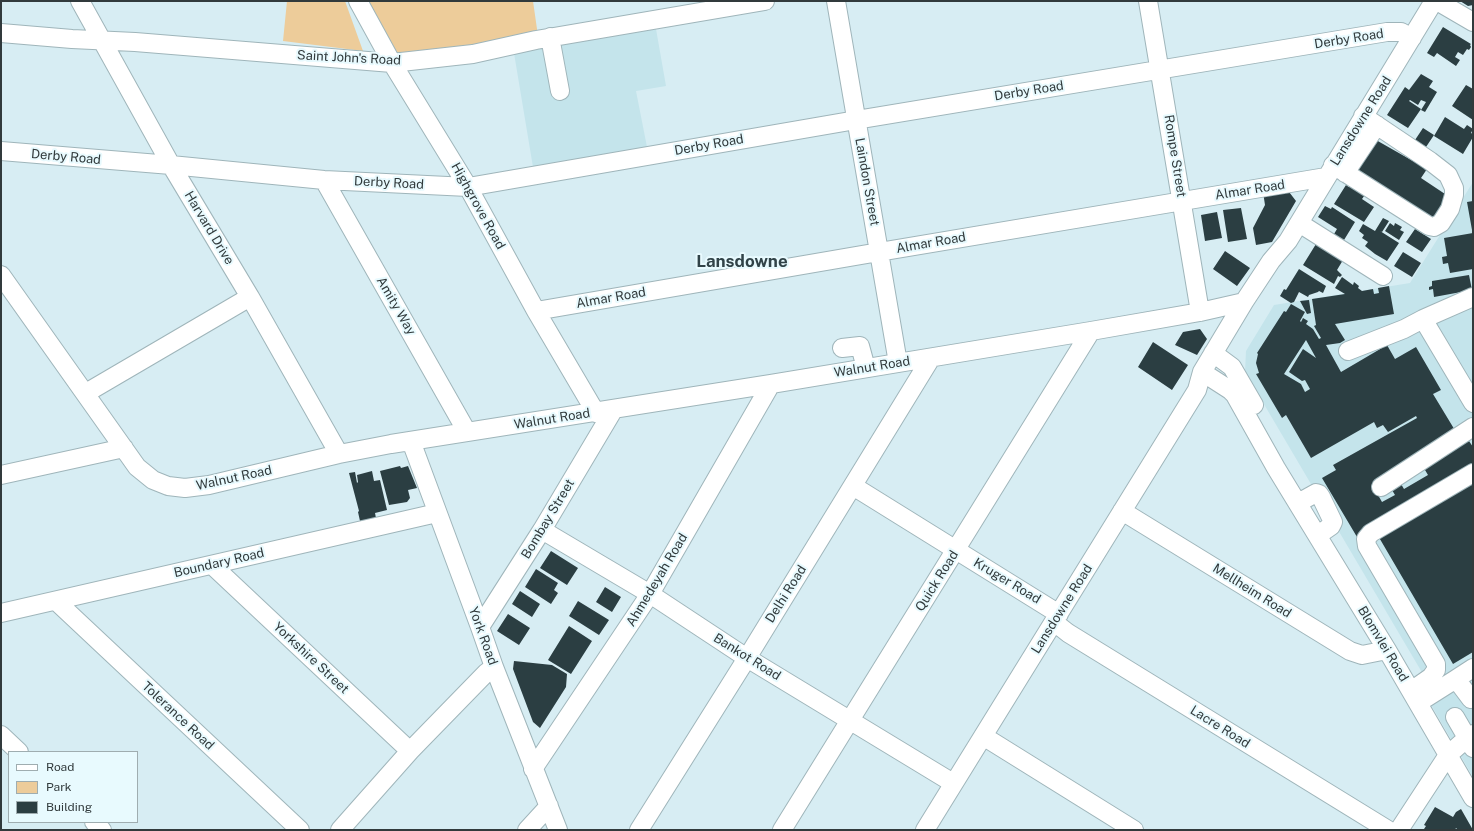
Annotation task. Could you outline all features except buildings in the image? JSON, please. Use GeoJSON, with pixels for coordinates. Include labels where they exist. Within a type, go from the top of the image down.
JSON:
{"type":"FeatureCollection","features":[{"type":"Feature","properties":{"kind":"street","name":"Harvard Drive"},"geometry":{"type":"LineString","coordinates":[[80,1],[171,165],[250,297],[339,454]]}},
{"type":"Feature","properties":{"kind":"street","name":"Highgrove Road"},"geometry":{"type":"LineString","coordinates":[[358,1],[392,63],[468,187],[536,310],[596,413]]}},
{"type":"Feature","properties":{"kind":"street","name":"Saint John's Road"},"geometry":{"type":"LineString","coordinates":[[1,33],[392,63],[473,54],[550,38],[765,1]]}},
{"type":"Feature","properties":{"kind":"street","name":"Laindon Street"},"geometry":{"type":"LineString","coordinates":[[836,1],[898,363]]}},
{"type":"Feature","properties":{"kind":"street","name":"Rompe Street"},"geometry":{"type":"LineString","coordinates":[[1148,1],[1182,200],[1203,311]]}},
{"type":"Feature","properties":{"kind":"street","name":"Lansdowne Road"},"geometry":{"type":"LineString","coordinates":[[925,830],[1204,379],[1266,288],[1279,264],[1288,241],[1299,223],[1370,121],[1412,38],[1434,1]]}},
{"type":"Feature","properties":{"kind":"street"},"geometry":{"type":"LineString","coordinates":[[1437,1],[1473,22]]}},
{"type":"Feature","properties":{"kind":"street","name":"Derby Road"},"geometry":{"type":"LineString","coordinates":[[1,151],[171,165],[324,180],[468,187],[856,120],[1388,32],[1401,32],[1412,38]]}},
{"type":"Feature","properties":{"kind":"street"},"geometry":{"type":"LineString","coordinates":[[550,38],[560,91]]}},
{"type":"Feature","properties":{"kind":"street"},"geometry":{"type":"LineString","coordinates":[[1335,172],[1429,226],[1434,227],[1441,224],[1450,209],[1454,195],[1454,188],[1448,175],[1430,161],[1370,121]]}},
{"type":"Feature","properties":{"kind":"street","name":"Almar Road"},"geometry":{"type":"LineString","coordinates":[[536,310],[1182,200],[1335,172]]}},
{"type":"Feature","properties":{"kind":"street","name":"Amity Way"},"geometry":{"type":"LineString","coordinates":[[324,180],[467,432]]}},
{"type":"Feature","properties":{"kind":"street"},"geometry":{"type":"LineString","coordinates":[[1299,223],[1383,276]]}},
{"type":"Feature","properties":{"kind":"street","name":"Lansdowne Road"},"geometry":{"type":"LineString","coordinates":[[1218,357],[1229,328],[1244,302],[1271,260],[1288,241]]}},
{"type":"Feature","properties":{"kind":"street","name":"Walnut Road"},"geometry":{"type":"LineString","coordinates":[[1,275],[137,467],[153,480],[168,486],[185,488],[209,485],[339,454],[411,441],[596,413],[931,358],[1203,311],[1244,302]]}},
{"type":"Feature","properties":{"kind":"street"},"geometry":{"type":"LineString","coordinates":[[86,393],[250,297]]}},
{"type":"Feature","properties":{"kind":"street"},"geometry":{"type":"LineString","coordinates":[[1348,351],[1404,329],[1473,297]]}},
{"type":"Feature","properties":{"kind":"street"},"geometry":{"type":"LineString","coordinates":[[1203,311],[1219,316],[1229,328]]}},
{"type":"Feature","properties":{"kind":"street"},"geometry":{"type":"LineString","coordinates":[[1423,319],[1473,403]]}},
{"type":"Feature","properties":{"kind":"street","name":"Quick Road"},"geometry":{"type":"LineString","coordinates":[[782,830],[1091,331]]}},
{"type":"Feature","properties":{"kind":"street"},"geometry":{"type":"LineString","coordinates":[[842,348],[860,346],[866,368]]}},
{"type":"Feature","properties":{"kind":"street","name":"Blomvlei Road"},"geometry":{"type":"LineString","coordinates":[[1218,357],[1232,367],[1260,415],[1287,472],[1295,497]]}},
{"type":"Feature","properties":{"kind":"street","name":"Delhi Road"},"geometry":{"type":"LineString","coordinates":[[639,830],[747,658],[931,358]]}},
{"type":"Feature","properties":{"kind":"street","name":"Blomvlei Road"},"geometry":{"type":"LineString","coordinates":[[1204,379],[1230,390],[1235,395],[1387,650],[1473,798]]}},
{"type":"Feature","properties":{"kind":"street","name":"Ahmedeyah Road"},"geometry":{"type":"LineString","coordinates":[[533,770],[650,594],[771,384]]}},
{"type":"Feature","properties":{"kind":"street","name":"Bombay Street"},"geometry":{"type":"LineString","coordinates":[[480,627],[542,530],[614,409]]}},
{"type":"Feature","properties":{"kind":"street"},"geometry":{"type":"LineString","coordinates":[[1382,487],[1473,427]]}},
{"type":"Feature","properties":{"kind":"street","name":"York Road"},"geometry":{"type":"LineString","coordinates":[[411,441],[494,667],[533,770],[558,830]]}},
{"type":"Feature","properties":{"kind":"street"},"geometry":{"type":"LineString","coordinates":[[1,475],[124,448]]}},
{"type":"Feature","properties":{"kind":"street"},"geometry":{"type":"LineString","coordinates":[[1414,697],[1436,670],[1436,664],[1367,546],[1366,540],[1371,533],[1473,473]]}},
{"type":"Feature","properties":{"kind":"street","name":"Kruger Road"},"geometry":{"type":"LineString","coordinates":[[853,486],[956,550],[1056,618]]}},
{"type":"Feature","properties":{"kind":"street","name":"Mellheim Road"},"geometry":{"type":"LineString","coordinates":[[1122,511],[1350,651],[1362,655],[1387,650]]}},
{"type":"Feature","properties":{"kind":"street","name":"Boundary Road"},"geometry":{"type":"LineString","coordinates":[[1,613],[437,513]]}},
{"type":"Feature","properties":{"kind":"street","name":"Bankot Road"},"geometry":{"type":"LineString","coordinates":[[542,530],[650,594],[747,658],[954,783]]}},
{"type":"Feature","properties":{"kind":"street","name":"Yorkshire Street"},"geometry":{"type":"LineString","coordinates":[[212,565],[410,751]]}},
{"type":"Feature","properties":{"kind":"street","name":"Tolerance Road"},"geometry":{"type":"LineString","coordinates":[[56,601],[300,830]]}},
{"type":"Feature","properties":{"kind":"street","name":"Lacre Road"},"geometry":{"type":"LineString","coordinates":[[1056,618],[1068,632],[1388,830]]}},
{"type":"Feature","properties":{"kind":"street"},"geometry":{"type":"LineString","coordinates":[[340,830],[410,751],[486,672],[494,667]]}},
{"type":"Feature","properties":{"kind":"street"},"geometry":{"type":"LineString","coordinates":[[1414,697],[1456,679],[1473,668]]}},
{"type":"Feature","properties":{"kind":"street"},"geometry":{"type":"LineString","coordinates":[[1456,679],[1471,699]]}},
{"type":"Feature","properties":{"kind":"street"},"geometry":{"type":"LineString","coordinates":[[1399,830],[1448,755],[1471,740],[1455,717]]}},
{"type":"Feature","properties":{"kind":"street"},"geometry":{"type":"LineString","coordinates":[[1,735],[18,751]]}},
{"type":"Feature","properties":{"kind":"street"},"geometry":{"type":"LineString","coordinates":[[983,736],[1134,830]]}},
{"type":"Feature","properties":{"kind":"street"},"geometry":{"type":"LineString","coordinates":[[527,830],[549,806]]}},
{"type":"Feature","properties":{"kind":"shaded area"},"geometry":{"type":"Polygon","coordinates":[[[656,29],[666,86],[636,91],[647,147],[533,167],[514,53],[656,29]]]}},
{"type":"Feature","properties":{"kind":"shaded area"},"geometry":{"type":"Polygon","coordinates":[[[1473,182],[1473,777],[1423,691],[1430,686],[1245,372],[1246,351],[1274,305],[1410,283],[1473,182]]]}},
{"type":"Feature","properties":{"kind":"green space"},"geometry":{"type":"Polygon","coordinates":[[[287,1],[345,1],[363,51],[283,41],[287,1]]]}},
{"type":"Feature","properties":{"kind":"green space"},"geometry":{"type":"Polygon","coordinates":[[[358,1],[533,1],[539,43],[394,67],[358,1]]]}},
{"type":"Feature","properties":{"kind":"district","name":"Lansdowne"},"geometry":{"type":"Point","coordinates":[742,262]}}]}
